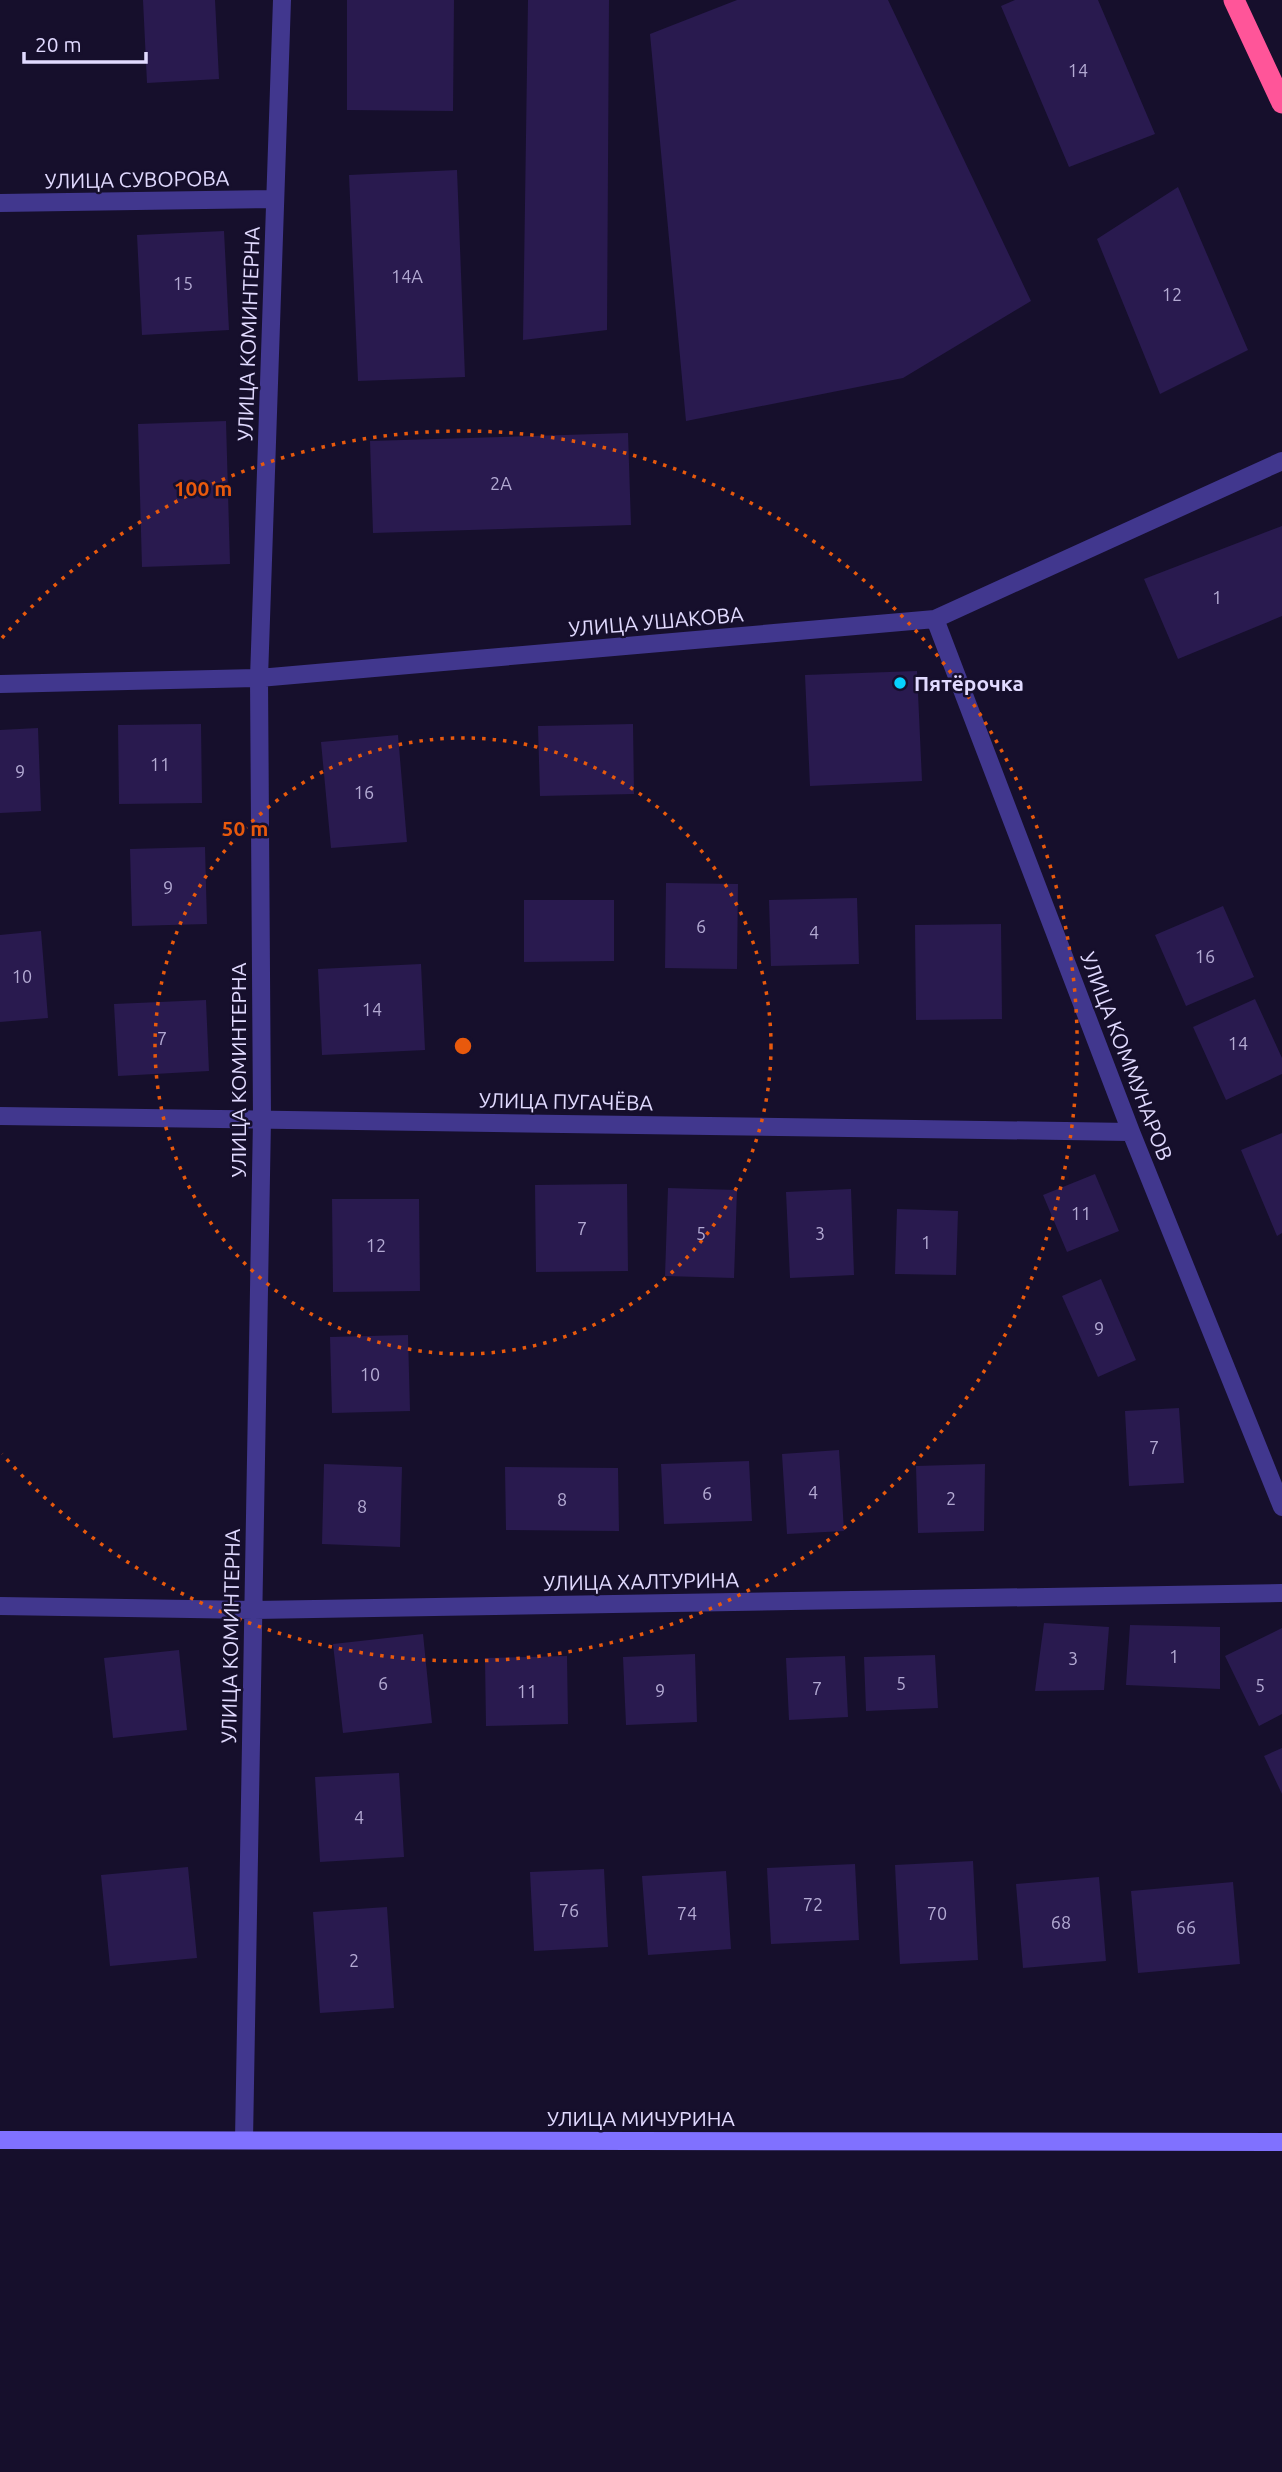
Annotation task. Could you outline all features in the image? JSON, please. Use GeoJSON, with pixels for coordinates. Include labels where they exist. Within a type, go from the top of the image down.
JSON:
{"type":"FeatureCollection","features":[{"type":"Feature","properties":{"kind":"highway"},"geometry":{"type":"LineString","coordinates":[[1234,0],[1282,103]]}},
{"type":"Feature","properties":{"kind":"main road","name":"УЛИЦА МИЧУРИНА"},"geometry":{"type":"LineString","coordinates":[[0,2140],[1282,2142]]}},
{"type":"Feature","properties":{"kind":"street","name":"УЛИЦА КОМИНТЕРНА"},"geometry":{"type":"LineString","coordinates":[[244,2140],[262,1119],[259,678],[282,0]]}},
{"type":"Feature","properties":{"kind":"street","name":"УЛИЦА СУВОРОВА"},"geometry":{"type":"LineString","coordinates":[[0,203],[275,199]]}},
{"type":"Feature","properties":{"kind":"street","name":"УЛИЦА УШАКОВА"},"geometry":{"type":"LineString","coordinates":[[0,684],[259,678],[935,619],[1282,461]]}},
{"type":"Feature","properties":{"kind":"street","name":"УЛИЦА КОММУНАРОВ"},"geometry":{"type":"LineString","coordinates":[[935,619],[1131,1132],[1282,1507]]}},
{"type":"Feature","properties":{"kind":"street","name":"УЛИЦА ПУГАЧЁВА"},"geometry":{"type":"LineString","coordinates":[[0,1116],[1131,1132]]}},
{"type":"Feature","properties":{"kind":"street","name":"УЛИЦА ХАЛТУРИНА"},"geometry":{"type":"LineString","coordinates":[[0,1606],[253,1610],[1282,1593]]}},
{"type":"Feature","properties":{"kind":"building"},"geometry":{"type":"Polygon","coordinates":[[[143,0],[215,0],[219,79],[147,83],[143,0]]]}},
{"type":"Feature","properties":{"kind":"building"},"geometry":{"type":"Polygon","coordinates":[[[347,0],[454,0],[453,111],[347,110],[347,0]]]}},
{"type":"Feature","properties":{"kind":"building"},"geometry":{"type":"Polygon","coordinates":[[[528,0],[609,0],[607,330],[523,340],[528,0]]]}},
{"type":"Feature","properties":{"kind":"building"},"geometry":{"type":"Polygon","coordinates":[[[737,0],[888,0],[1031,301],[903,378],[686,421],[650,34],[737,0]]]}},
{"type":"Feature","properties":{"kind":"building"},"geometry":{"type":"Polygon","coordinates":[[[1015,0],[1098,0],[1155,134],[1069,167],[1001,6],[1015,0]]]}},
{"type":"Feature","properties":{"kind":"building"},"geometry":{"type":"Polygon","coordinates":[[[457,170],[465,377],[358,381],[349,175],[457,170]]]}},
{"type":"Feature","properties":{"kind":"building"},"geometry":{"type":"Polygon","coordinates":[[[1178,187],[1248,350],[1160,394],[1097,239],[1178,187]]]}},
{"type":"Feature","properties":{"kind":"building"},"geometry":{"type":"Polygon","coordinates":[[[224,231],[229,330],[142,335],[137,235],[224,231]]]}},
{"type":"Feature","properties":{"kind":"building"},"geometry":{"type":"Polygon","coordinates":[[[226,421],[230,564],[142,567],[138,424],[226,421]]]}},
{"type":"Feature","properties":{"kind":"building"},"geometry":{"type":"Polygon","coordinates":[[[628,433],[631,525],[373,533],[370,441],[628,433]]]}},
{"type":"Feature","properties":{"kind":"building"},"geometry":{"type":"Polygon","coordinates":[[[1282,526],[1282,616],[1178,659],[1144,579],[1282,526]]]}},
{"type":"Feature","properties":{"kind":"building"},"geometry":{"type":"Polygon","coordinates":[[[917,671],[922,781],[810,786],[805,675],[917,671]]]}},
{"type":"Feature","properties":{"kind":"building"},"geometry":{"type":"Polygon","coordinates":[[[201,724],[202,803],[119,804],[118,725],[201,724]]]}},
{"type":"Feature","properties":{"kind":"building"},"geometry":{"type":"Polygon","coordinates":[[[633,724],[634,794],[540,796],[538,726],[633,724]]]}},
{"type":"Feature","properties":{"kind":"building"},"geometry":{"type":"Polygon","coordinates":[[[38,728],[41,811],[0,813],[0,730],[38,728]]]}},
{"type":"Feature","properties":{"kind":"building"},"geometry":{"type":"Polygon","coordinates":[[[398,735],[407,842],[331,848],[321,742],[398,735]]]}},
{"type":"Feature","properties":{"kind":"building"},"geometry":{"type":"Polygon","coordinates":[[[205,847],[207,924],[132,926],[130,849],[205,847]]]}},
{"type":"Feature","properties":{"kind":"building"},"geometry":{"type":"Polygon","coordinates":[[[666,883],[738,884],[737,969],[665,968],[666,883]]]}},
{"type":"Feature","properties":{"kind":"building"},"geometry":{"type":"Polygon","coordinates":[[[857,898],[859,964],[771,966],[769,900],[857,898]]]}},
{"type":"Feature","properties":{"kind":"building"},"geometry":{"type":"Polygon","coordinates":[[[524,900],[614,900],[614,961],[524,962],[524,900]]]}},
{"type":"Feature","properties":{"kind":"building"},"geometry":{"type":"Polygon","coordinates":[[[1223,906],[1254,977],[1186,1006],[1155,935],[1223,906]]]}},
{"type":"Feature","properties":{"kind":"building"},"geometry":{"type":"Polygon","coordinates":[[[1001,924],[1002,1019],[916,1020],[915,925],[1001,924]]]}},
{"type":"Feature","properties":{"kind":"building"},"geometry":{"type":"Polygon","coordinates":[[[41,931],[48,1018],[0,1022],[0,935],[41,931]]]}},
{"type":"Feature","properties":{"kind":"building"},"geometry":{"type":"Polygon","coordinates":[[[421,964],[425,1050],[322,1055],[318,969],[421,964]]]}},
{"type":"Feature","properties":{"kind":"building"},"geometry":{"type":"Polygon","coordinates":[[[1255,999],[1282,1058],[1282,1074],[1226,1100],[1193,1027],[1255,999]]]}},
{"type":"Feature","properties":{"kind":"building"},"geometry":{"type":"Polygon","coordinates":[[[206,1000],[209,1071],[118,1076],[114,1004],[206,1000]]]}},
{"type":"Feature","properties":{"kind":"building"},"geometry":{"type":"Polygon","coordinates":[[[1282,1133],[1282,1233],[1277,1236],[1241,1150],[1282,1133]]]}},
{"type":"Feature","properties":{"kind":"building"},"geometry":{"type":"Polygon","coordinates":[[[1095,1174],[1119,1231],[1067,1252],[1043,1195],[1095,1174]]]}},
{"type":"Feature","properties":{"kind":"building"},"geometry":{"type":"Polygon","coordinates":[[[627,1184],[628,1271],[536,1272],[535,1185],[627,1184]]]}},
{"type":"Feature","properties":{"kind":"building"},"geometry":{"type":"Polygon","coordinates":[[[668,1188],[737,1190],[734,1278],[665,1276],[668,1188]]]}},
{"type":"Feature","properties":{"kind":"building"},"geometry":{"type":"Polygon","coordinates":[[[851,1189],[854,1275],[790,1278],[786,1192],[851,1189]]]}},
{"type":"Feature","properties":{"kind":"building"},"geometry":{"type":"Polygon","coordinates":[[[332,1199],[419,1199],[420,1291],[333,1292],[332,1199]]]}},
{"type":"Feature","properties":{"kind":"building"},"geometry":{"type":"Polygon","coordinates":[[[897,1209],[958,1211],[956,1275],[895,1274],[897,1209]]]}},
{"type":"Feature","properties":{"kind":"building"},"geometry":{"type":"Polygon","coordinates":[[[1101,1279],[1136,1360],[1098,1377],[1062,1296],[1101,1279]]]}},
{"type":"Feature","properties":{"kind":"building"},"geometry":{"type":"Polygon","coordinates":[[[408,1335],[410,1411],[332,1413],[330,1337],[408,1335]]]}},
{"type":"Feature","properties":{"kind":"building"},"geometry":{"type":"Polygon","coordinates":[[[1179,1408],[1184,1483],[1129,1486],[1125,1411],[1179,1408]]]}},
{"type":"Feature","properties":{"kind":"building"},"geometry":{"type":"Polygon","coordinates":[[[839,1450],[844,1531],[787,1534],[782,1454],[839,1450]]]}},
{"type":"Feature","properties":{"kind":"building"},"geometry":{"type":"Polygon","coordinates":[[[749,1461],[752,1521],[664,1524],[661,1464],[749,1461]]]}},
{"type":"Feature","properties":{"kind":"building"},"geometry":{"type":"Polygon","coordinates":[[[324,1464],[402,1467],[400,1547],[322,1544],[324,1464]]]}},
{"type":"Feature","properties":{"kind":"building"},"geometry":{"type":"Polygon","coordinates":[[[985,1464],[984,1531],[918,1533],[916,1466],[985,1464]]]}},
{"type":"Feature","properties":{"kind":"building"},"geometry":{"type":"Polygon","coordinates":[[[505,1467],[618,1468],[619,1531],[506,1530],[505,1467]]]}},
{"type":"Feature","properties":{"kind":"building"},"geometry":{"type":"Polygon","coordinates":[[[1044,1623],[1109,1627],[1104,1690],[1035,1691],[1044,1623]]]}},
{"type":"Feature","properties":{"kind":"building"},"geometry":{"type":"Polygon","coordinates":[[[1130,1625],[1220,1627],[1220,1689],[1126,1685],[1130,1625]]]}},
{"type":"Feature","properties":{"kind":"building"},"geometry":{"type":"Polygon","coordinates":[[[1282,1628],[1282,1714],[1259,1726],[1225,1656],[1282,1628]]]}},
{"type":"Feature","properties":{"kind":"building"},"geometry":{"type":"Polygon","coordinates":[[[423,1634],[432,1723],[343,1733],[333,1644],[423,1634]]]}},
{"type":"Feature","properties":{"kind":"building"},"geometry":{"type":"Polygon","coordinates":[[[179,1650],[187,1730],[113,1738],[104,1658],[179,1650]]]}},
{"type":"Feature","properties":{"kind":"building"},"geometry":{"type":"Polygon","coordinates":[[[695,1654],[697,1722],[626,1725],[623,1657],[695,1654]]]}},
{"type":"Feature","properties":{"kind":"building"},"geometry":{"type":"Polygon","coordinates":[[[935,1655],[938,1708],[866,1711],[864,1657],[935,1655]]]}},
{"type":"Feature","properties":{"kind":"building"},"geometry":{"type":"Polygon","coordinates":[[[567,1656],[568,1724],[486,1726],[485,1658],[567,1656]]]}},
{"type":"Feature","properties":{"kind":"building"},"geometry":{"type":"Polygon","coordinates":[[[845,1656],[848,1717],[789,1720],[786,1658],[845,1656]]]}},
{"type":"Feature","properties":{"kind":"building"},"geometry":{"type":"Polygon","coordinates":[[[1282,1748],[1282,1794],[1264,1756],[1282,1748]]]}},
{"type":"Feature","properties":{"kind":"building"},"geometry":{"type":"Polygon","coordinates":[[[399,1773],[404,1857],[320,1862],[315,1777],[399,1773]]]}},
{"type":"Feature","properties":{"kind":"building"},"geometry":{"type":"Polygon","coordinates":[[[973,1861],[978,1960],[900,1964],[895,1865],[973,1861]]]}},
{"type":"Feature","properties":{"kind":"building"},"geometry":{"type":"Polygon","coordinates":[[[855,1864],[859,1940],[771,1944],[767,1868],[855,1864]]]}},
{"type":"Feature","properties":{"kind":"building"},"geometry":{"type":"Polygon","coordinates":[[[188,1867],[197,1958],[110,1966],[101,1875],[188,1867]]]}},
{"type":"Feature","properties":{"kind":"building"},"geometry":{"type":"Polygon","coordinates":[[[604,1869],[608,1947],[534,1951],[530,1872],[604,1869]]]}},
{"type":"Feature","properties":{"kind":"building"},"geometry":{"type":"Polygon","coordinates":[[[726,1871],[731,1949],[648,1955],[642,1876],[726,1871]]]}},
{"type":"Feature","properties":{"kind":"building"},"geometry":{"type":"Polygon","coordinates":[[[1099,1877],[1106,1961],[1023,1968],[1016,1884],[1099,1877]]]}},
{"type":"Feature","properties":{"kind":"building"},"geometry":{"type":"Polygon","coordinates":[[[1233,1882],[1240,1964],[1138,1973],[1131,1891],[1233,1882]]]}},
{"type":"Feature","properties":{"kind":"building"},"geometry":{"type":"Polygon","coordinates":[[[387,1907],[394,2008],[320,2013],[313,1912],[387,1907]]]}},
{"type":"Feature","properties":{"kind":"place","name":"Пятёрочка"},"geometry":{"type":"Point","coordinates":[900,683]}}]}
